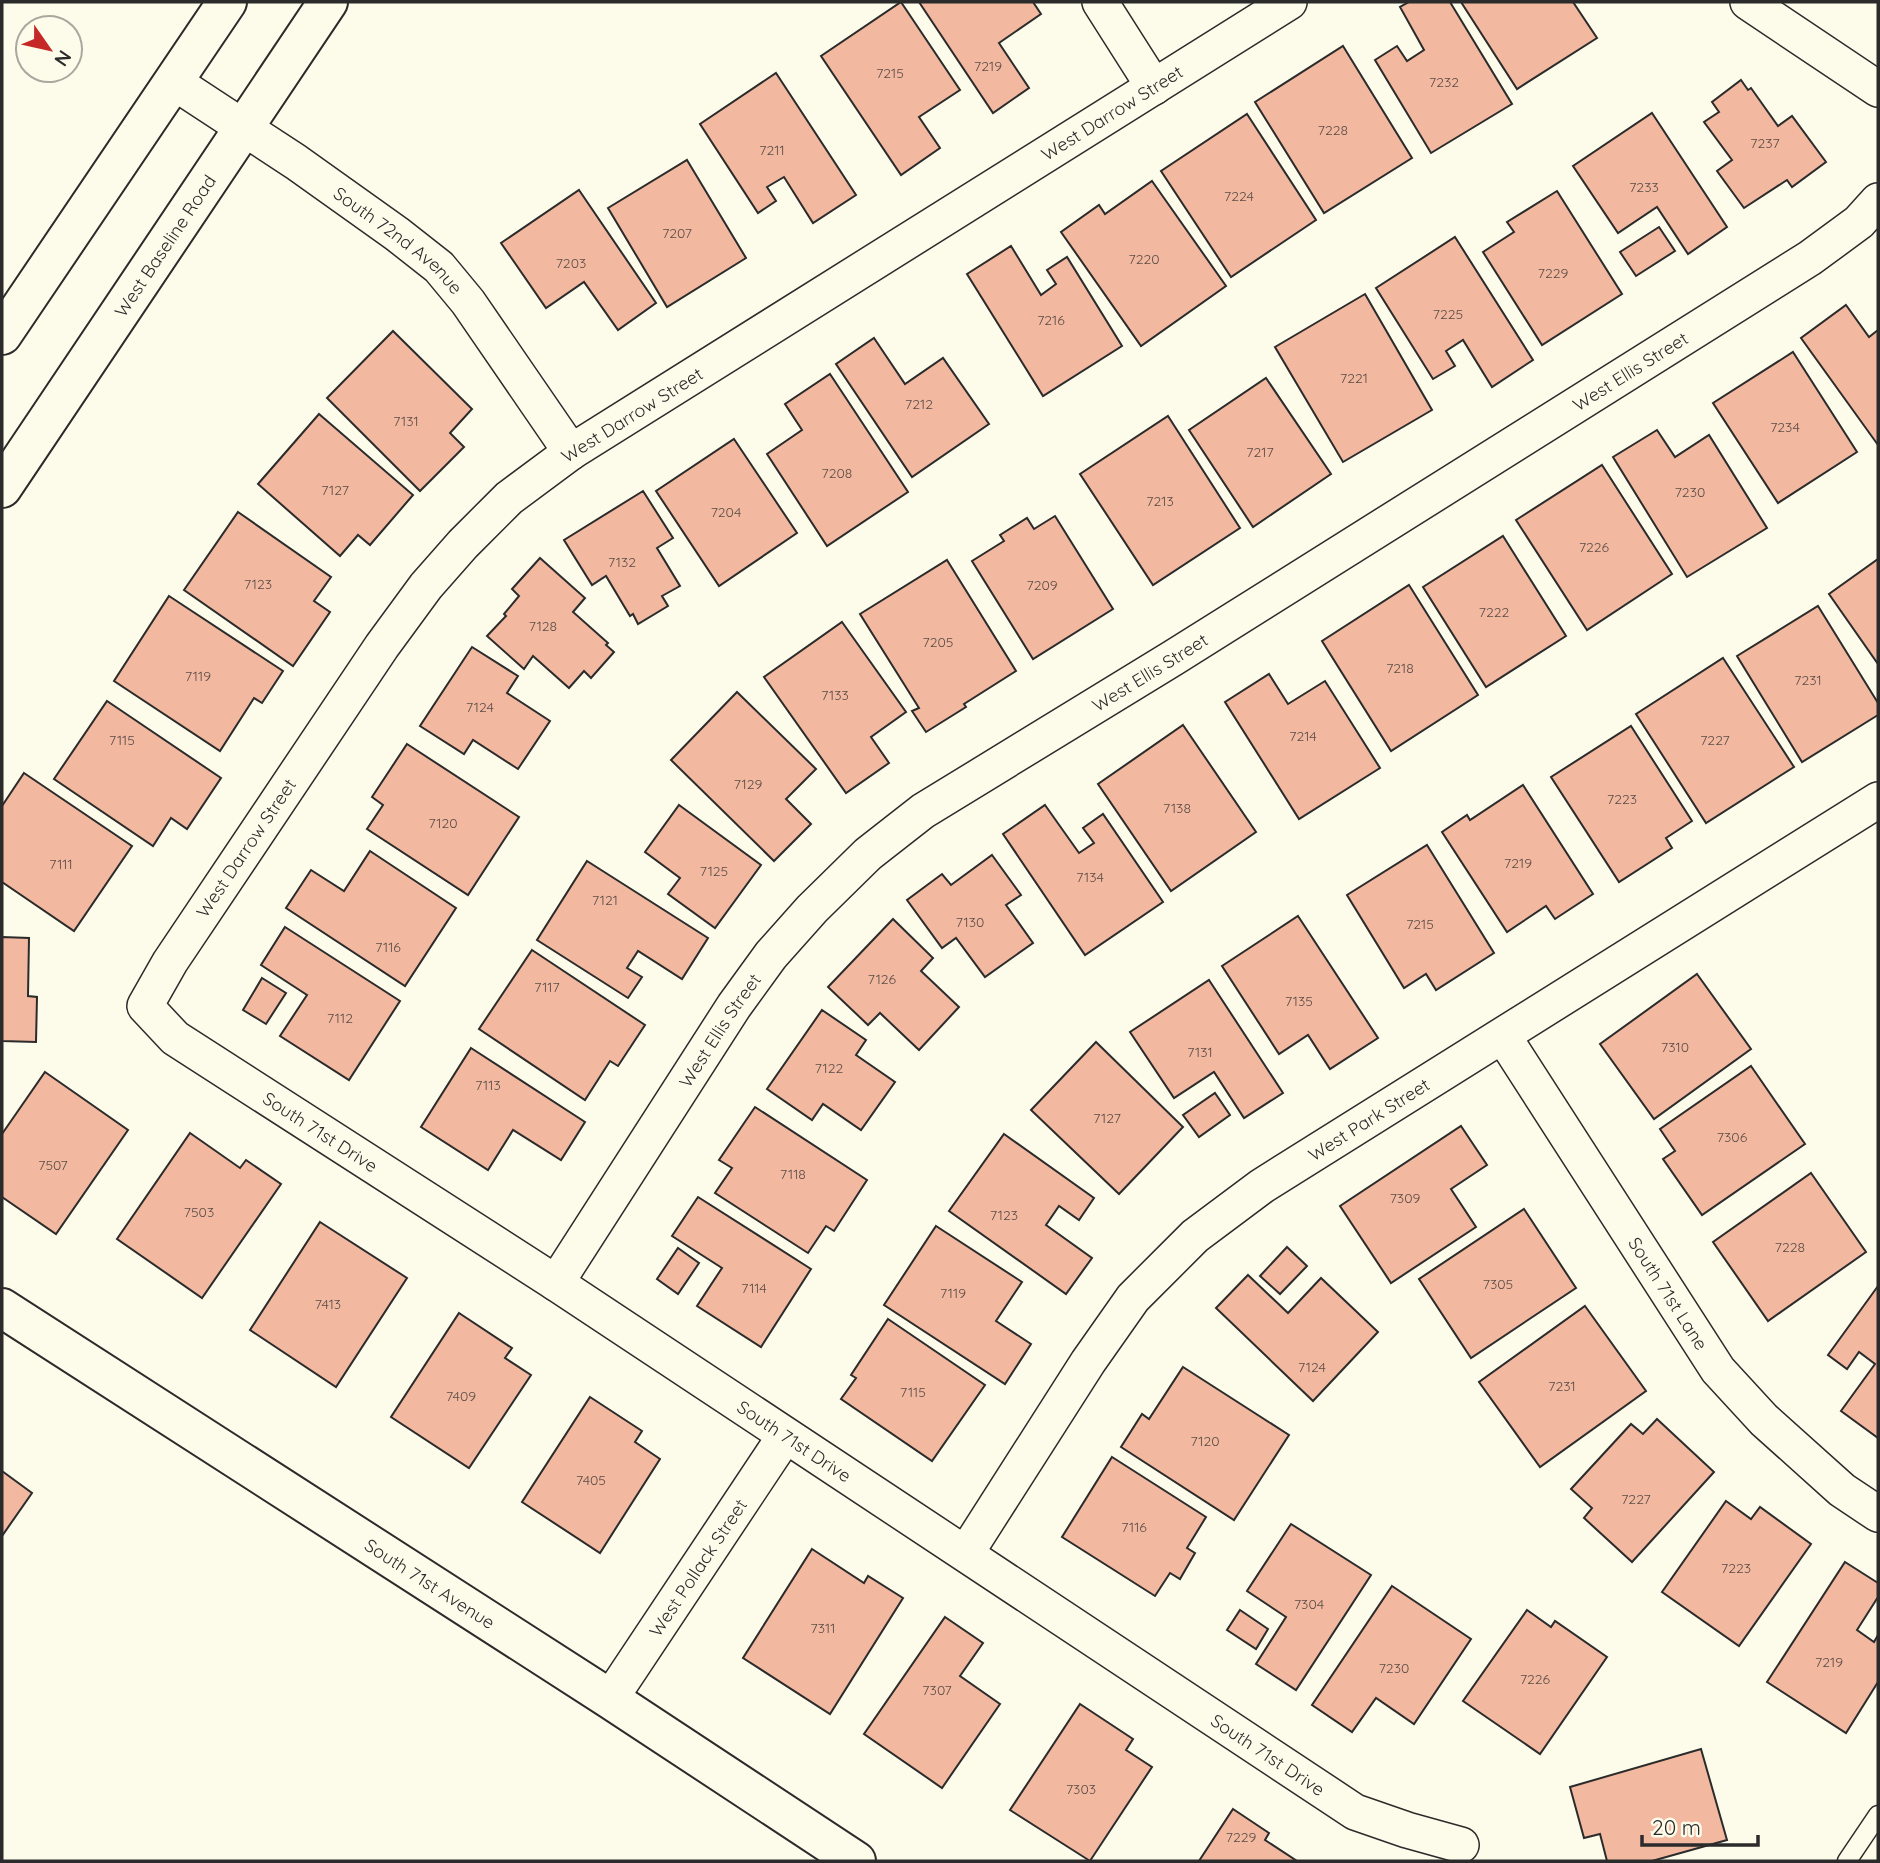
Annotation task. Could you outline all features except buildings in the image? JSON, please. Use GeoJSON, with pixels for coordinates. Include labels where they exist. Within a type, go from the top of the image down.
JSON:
{"type":"FeatureCollection","features":[{"type":"Feature","properties":{"kind":"street"},"geometry":{"type":"LineString","coordinates":[[2,335],[227,2]]}},
{"type":"Feature","properties":{"kind":"street","name":"West Baseline Road"},"geometry":{"type":"LineString","coordinates":[[2,488],[328,2]]}},
{"type":"Feature","properties":{"kind":"street"},"geometry":{"type":"LineString","coordinates":[[1100,2],[1154,87]]}},
{"type":"Feature","properties":{"kind":"street","name":"West Darrow Street"},"geometry":{"type":"LineString","coordinates":[[145,1006],[177,951],[382,646],[426,586],[509,498],[571,452],[1289,2]]}},
{"type":"Feature","properties":{"kind":"street"},"geometry":{"type":"LineString","coordinates":[[1748,2],[1878,89]]}},
{"type":"Feature","properties":{"kind":"street","name":"South 72nd Avenue"},"geometry":{"type":"LineString","coordinates":[[174,82],[397,233],[439,267],[468,302],[571,452]]}},
{"type":"Feature","properties":{"kind":"street","name":"West Ellis Street"},"geometry":{"type":"LineString","coordinates":[[556,1283],[734,1006],[771,955],[867,855],[923,811],[1173,658],[1810,258],[1858,222],[1878,201]]}},
{"type":"Feature","properties":{"kind":"street","name":"West Park Street"},"geometry":{"type":"LineString","coordinates":[[965,1553],[1088,1362],[1133,1298],[1195,1236],[1262,1186],[1878,800]]}},
{"type":"Feature","properties":{"kind":"street","name":"South 71st Drive"},"geometry":{"type":"LineString","coordinates":[[145,1006],[175,1038],[556,1283],[1355,1812],[1461,1845]]}},
{"type":"Feature","properties":{"kind":"street","name":"South 71st Lane"},"geometry":{"type":"LineString","coordinates":[[1503,1035],[1718,1370],[1774,1429],[1842,1490],[1878,1514]]}},
{"type":"Feature","properties":{"kind":"street","name":"South 71st Avenue"},"geometry":{"type":"LineString","coordinates":[[2,1308],[610,1699],[856,1861]]}},
{"type":"Feature","properties":{"kind":"street","name":"West Pollack Street"},"geometry":{"type":"LineString","coordinates":[[610,1699],[785,1436]]}},
{"type":"Feature","properties":{"kind":"lane"},"geometry":{"type":"LineString","coordinates":[[1847,1861],[1878,1815]]}}]}
